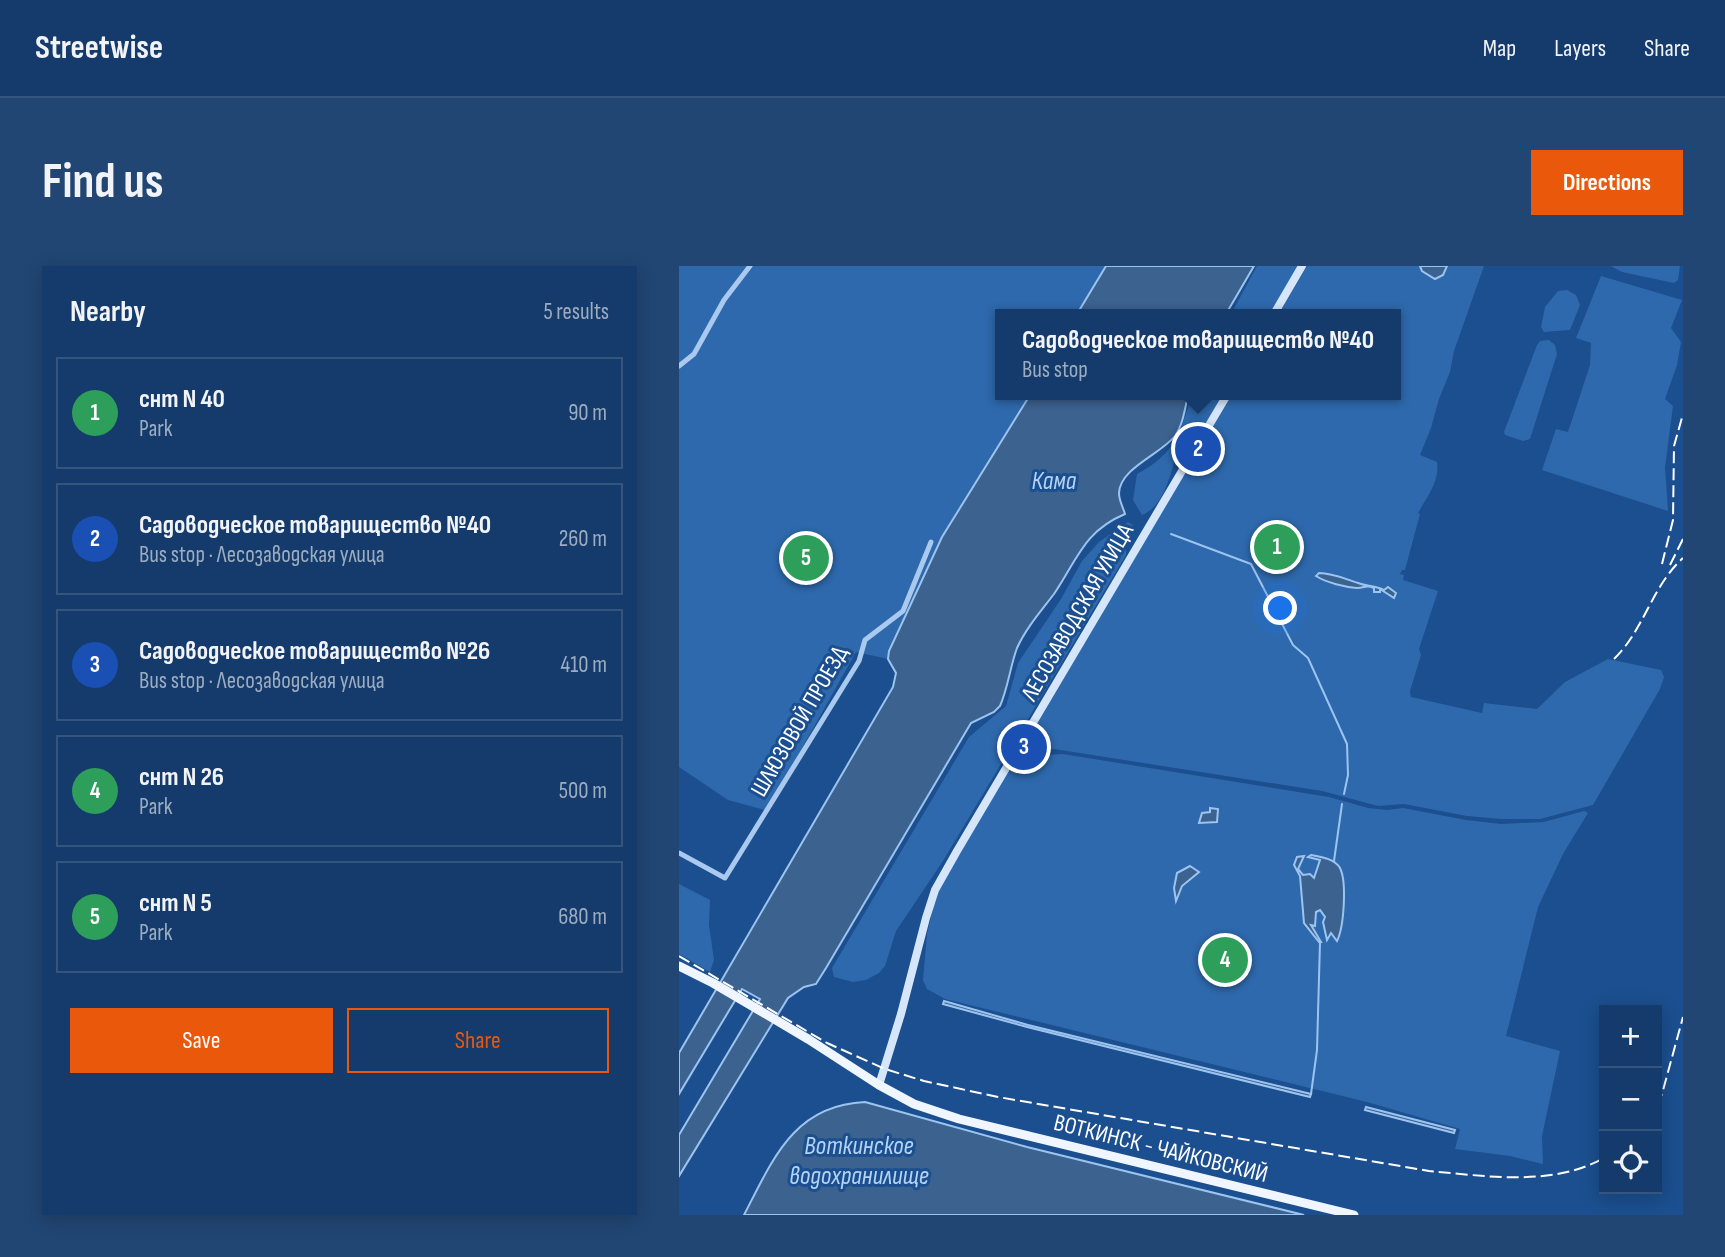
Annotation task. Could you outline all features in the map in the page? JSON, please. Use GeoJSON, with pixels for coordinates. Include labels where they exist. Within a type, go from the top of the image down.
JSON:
{"type":"FeatureCollection","features":[{"type":"Feature","properties":{"kind":"main road","name":"ВОТКИНСК - ЧАЙКОВСКИЙ"},"geometry":{"type":"LineString","coordinates":[[679,966],[713,983],[914,1104],[959,1119],[1354,1215]]}},
{"type":"Feature","properties":{"kind":"street"},"geometry":{"type":"LineString","coordinates":[[679,366],[694,354],[724,300],[750,266]]}},
{"type":"Feature","properties":{"kind":"street"},"geometry":{"type":"LineString","coordinates":[[1277,309],[1302,266]]}},
{"type":"Feature","properties":{"kind":"street","name":"ЛЕСОЗАВОДСКАЯ УЛИЦА"},"geometry":{"type":"LineString","coordinates":[[879,1085],[935,891],[1224,400]]}},
{"type":"Feature","properties":{"kind":"street","name":"ШЛЮЗОВОЙ ПРОЕЗД"},"geometry":{"type":"LineString","coordinates":[[679,853],[725,878],[859,661],[865,640],[903,611],[931,542]]}},
{"type":"Feature","properties":{"kind":"shaded area"},"geometry":{"type":"Polygon","coordinates":[[[679,266],[1106,266],[1080,309],[995,309],[995,400],[1027,400],[943,537],[892,644],[888,659],[856,652],[765,810],[728,800],[679,767],[679,266]]]}},
{"type":"Feature","properties":{"kind":"shaded area"},"geometry":{"type":"Polygon","coordinates":[[[1257,266],[1298,266],[1273,309],[1234,309],[1257,266]]]}},
{"type":"Feature","properties":{"kind":"shaded area"},"geometry":{"type":"Polygon","coordinates":[[[1307,266],[1484,266],[1420,455],[1437,462],[1437,476],[1418,513],[1420,514],[1405,570],[1400,574],[1404,575],[1403,580],[1438,591],[1419,649],[1421,655],[1410,691],[1411,697],[1482,713],[1484,703],[1537,709],[1565,682],[1608,659],[1661,670],[1664,677],[1660,689],[1593,805],[1540,819],[1467,816],[1404,804],[1378,806],[1322,791],[1054,749],[1043,751],[1039,740],[1031,734],[1228,400],[1401,400],[1401,309],[1282,309],[1307,266]]]}},
{"type":"Feature","properties":{"kind":"shaded area"},"geometry":{"type":"Polygon","coordinates":[[[1611,266],[1680,266],[1678,280],[1674,283],[1622,272],[1611,266]]]}},
{"type":"Feature","properties":{"kind":"shaded area"},"geometry":{"type":"Polygon","coordinates":[[[1601,276],[1682,300],[1671,328],[1681,342],[1677,365],[1665,399],[1673,406],[1665,467],[1668,511],[1542,470],[1556,429],[1568,432],[1590,365],[1591,343],[1576,338],[1601,276]]]}},
{"type":"Feature","properties":{"kind":"shaded area"},"geometry":{"type":"Polygon","coordinates":[[[1567,290],[1576,295],[1580,305],[1570,330],[1544,332],[1541,327],[1545,307],[1558,291],[1567,290]]]}},
{"type":"Feature","properties":{"kind":"shaded area"},"geometry":{"type":"Polygon","coordinates":[[[1549,340],[1555,345],[1557,354],[1530,439],[1523,441],[1505,435],[1537,345],[1540,341],[1549,340]]]}},
{"type":"Feature","properties":{"kind":"shaded area"},"geometry":{"type":"Polygon","coordinates":[[[1190,400],[1221,400],[1186,456],[1174,462],[1159,500],[1142,515],[1133,500],[1137,474],[1160,459],[1168,450],[1184,421],[1190,400]]]}},
{"type":"Feature","properties":{"kind":"shaded area"},"geometry":{"type":"Polygon","coordinates":[[[1128,522],[1133,525],[1126,555],[943,861],[896,931],[885,966],[866,980],[853,982],[834,977],[832,968],[969,737],[1006,706],[1018,663],[1061,599],[1082,561],[1099,542],[1128,522]]]}},
{"type":"Feature","properties":{"kind":"shaded area"},"geometry":{"type":"Polygon","coordinates":[[[1063,754],[1329,797],[1368,808],[1403,808],[1501,824],[1544,822],[1584,811],[1588,813],[1563,854],[1538,907],[1506,1036],[1560,1051],[1542,1136],[1543,1164],[1510,1156],[1455,1149],[1460,1129],[1367,1102],[945,999],[927,989],[923,980],[927,934],[939,888],[1013,765],[1044,755],[1063,754]]]}},
{"type":"Feature","properties":{"kind":"shaded area"},"geometry":{"type":"Polygon","coordinates":[[[679,884],[710,900],[709,925],[714,960],[710,972],[679,954],[679,884]]]}},
{"type":"Feature","properties":{"kind":"water"},"geometry":{"type":"Polygon","coordinates":[[[1106,266],[1254,266],[1229,309],[1080,309],[1106,266]]]}},
{"type":"Feature","properties":{"kind":"water"},"geometry":{"type":"Polygon","coordinates":[[[1420,266],[1447,266],[1443,275],[1435,279],[1422,271],[1420,266]]]}},
{"type":"Feature","properties":{"kind":"water","name":"Кама"},"geometry":{"type":"Polygon","coordinates":[[[1027,400],[1187,400],[1182,422],[1175,436],[1133,469],[1121,484],[1119,496],[1125,514],[1111,521],[1091,538],[1025,634],[1017,648],[1000,706],[994,712],[971,723],[816,984],[804,987],[788,998],[679,1176],[679,1135],[760,999],[742,989],[679,1094],[679,1053],[893,687],[896,673],[888,659],[889,651],[942,537],[1027,400]]]}},
{"type":"Feature","properties":{"kind":"water"},"geometry":{"type":"Polygon","coordinates":[[[1319,573],[1334,575],[1384,590],[1388,587],[1396,593],[1394,598],[1380,589],[1380,592],[1374,592],[1374,588],[1369,586],[1357,588],[1336,584],[1316,576],[1319,573]]]}},
{"type":"Feature","properties":{"kind":"water"},"geometry":{"type":"Polygon","coordinates":[[[1210,808],[1218,809],[1217,822],[1199,823],[1202,813],[1210,812],[1210,808]]]}},
{"type":"Feature","properties":{"kind":"water"},"geometry":{"type":"Polygon","coordinates":[[[1311,855],[1335,862],[1340,868],[1344,904],[1337,941],[1331,933],[1327,940],[1323,922],[1325,917],[1320,910],[1316,912],[1315,926],[1311,925],[1321,942],[1304,923],[1300,876],[1294,865],[1297,857],[1304,856],[1298,869],[1303,875],[1310,874],[1314,878],[1320,860],[1308,857],[1311,855]]]}},
{"type":"Feature","properties":{"kind":"water"},"geometry":{"type":"Polygon","coordinates":[[[1190,866],[1199,872],[1182,886],[1176,901],[1174,888],[1177,873],[1190,866]]]}},
{"type":"Feature","properties":{"kind":"water"},"geometry":{"type":"Polygon","coordinates":[[[944,1001],[1028,1025],[1311,1094],[1310,1097],[1027,1027],[943,1004],[944,1001]]]}},
{"type":"Feature","properties":{"kind":"water","name":"Воткинское водохранилище"},"geometry":{"type":"Polygon","coordinates":[[[865,1102],[1027,1147],[1304,1215],[744,1215],[776,1155],[803,1124],[820,1113],[841,1105],[865,1102]]]}},
{"type":"Feature","properties":{"kind":"water"},"geometry":{"type":"Polygon","coordinates":[[[1366,1107],[1455,1130],[1454,1133],[1365,1110],[1366,1107]]]}},
{"type":"Feature","properties":{"kind":"waterway"},"geometry":{"type":"LineString","coordinates":[[1171,534],[1251,564],[1293,645],[1308,658],[1347,744],[1348,775],[1344,794]]}},
{"type":"Feature","properties":{"kind":"waterway"},"geometry":{"type":"LineString","coordinates":[[1334,861],[1342,804]]}},
{"type":"Feature","properties":{"kind":"waterway"},"geometry":{"type":"LineString","coordinates":[[1311,1094],[1317,1050],[1320,942]]}},
{"type":"Feature","properties":{"kind":"railway"},"geometry":{"type":"LineString","coordinates":[[1662,564],[1673,520],[1674,446],[1683,414]]}},
{"type":"Feature","properties":{"kind":"railway"},"geometry":{"type":"LineString","coordinates":[[1670,565],[1683,539]]}},
{"type":"Feature","properties":{"kind":"railway"},"geometry":{"type":"LineString","coordinates":[[1614,659],[1633,635],[1663,582],[1683,558]]}},
{"type":"Feature","properties":{"kind":"railway"},"geometry":{"type":"LineString","coordinates":[[679,956],[827,1043],[885,1069],[924,1081],[998,1097],[1429,1171],[1496,1177],[1541,1176],[1563,1173],[1599,1160]]}},
{"type":"Feature","properties":{"kind":"railway"},"geometry":{"type":"LineString","coordinates":[[1662,1094],[1683,1017]]}},
{"type":"Feature","properties":{"kind":"place","name":"Садоводческое товарищество №40"},"geometry":{"type":"Point","coordinates":[1198,449]}},
{"type":"Feature","properties":{"kind":"place","name":"снт N 40"},"geometry":{"type":"Point","coordinates":[1277,547]}},
{"type":"Feature","properties":{"kind":"place","name":"снт N 5"},"geometry":{"type":"Point","coordinates":[806,558]}},
{"type":"Feature","properties":{"kind":"place","name":"Садоводческое товарищество №26"},"geometry":{"type":"Point","coordinates":[1024,747]}},
{"type":"Feature","properties":{"kind":"place","name":"снт N 26"},"geometry":{"type":"Point","coordinates":[1225,960]}}]}
